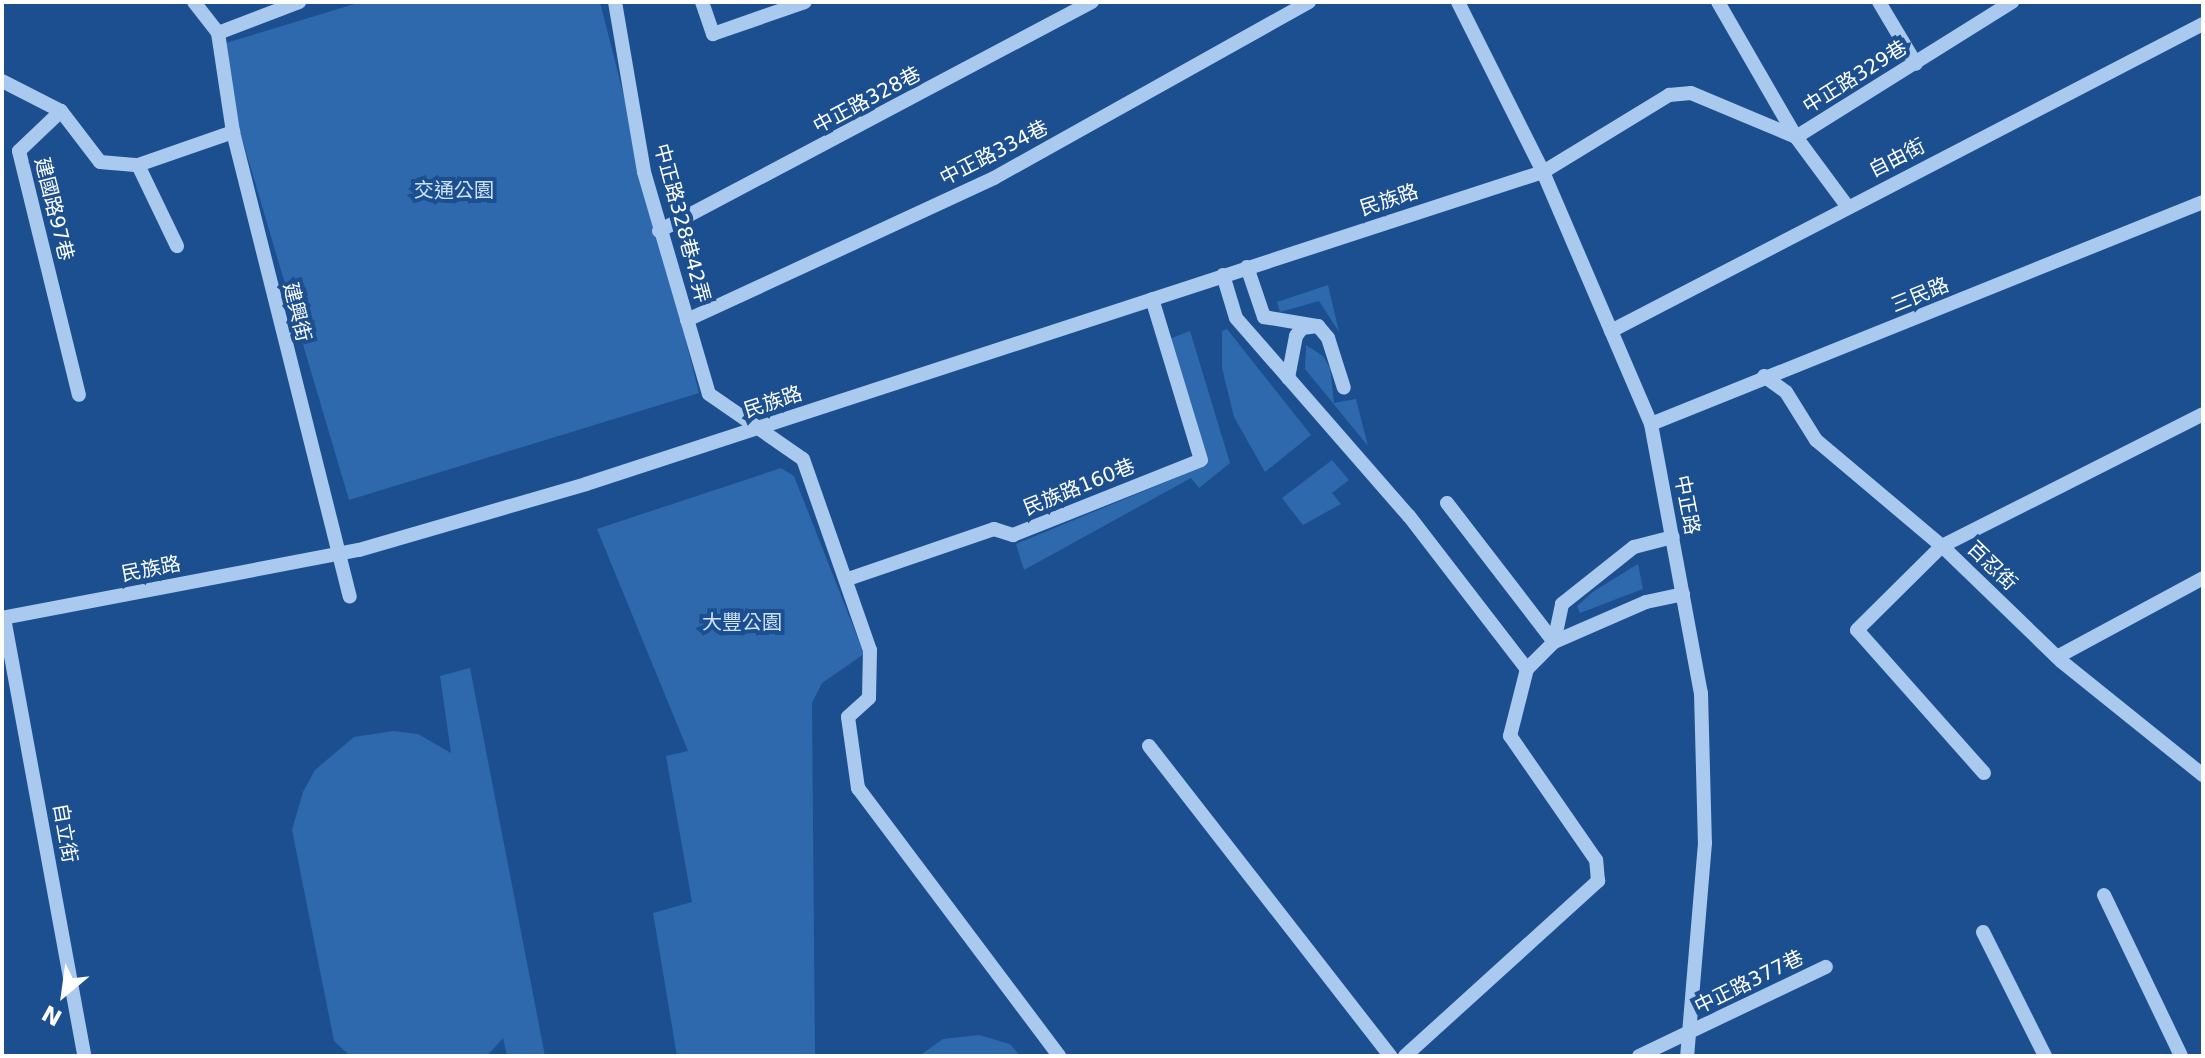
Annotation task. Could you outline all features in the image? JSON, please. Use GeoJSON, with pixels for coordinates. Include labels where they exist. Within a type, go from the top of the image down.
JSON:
{"type":"FeatureCollection","features":[{"type":"Feature","properties":{"kind":"street","name":"建興街"},"geometry":{"type":"LineString","coordinates":[[194,2],[218,33],[233,132],[336,555],[350,597]]}},
{"type":"Feature","properties":{"kind":"street"},"geometry":{"type":"LineString","coordinates":[[218,33],[299,2]]}},
{"type":"Feature","properties":{"kind":"street","name":"中正路328巷42弄"},"geometry":{"type":"LineString","coordinates":[[615,2],[659,231],[709,394],[758,428]]}},
{"type":"Feature","properties":{"kind":"street"},"geometry":{"type":"LineString","coordinates":[[702,2],[713,34],[805,2]]}},
{"type":"Feature","properties":{"kind":"street","name":"中正路328巷"},"geometry":{"type":"LineString","coordinates":[[659,231],[1092,2]]}},
{"type":"Feature","properties":{"kind":"street","name":"中正路334巷"},"geometry":{"type":"LineString","coordinates":[[687,320],[994,178],[1309,2]]}},
{"type":"Feature","properties":{"kind":"street","name":"中正路"},"geometry":{"type":"LineString","coordinates":[[1458,2],[1543,172],[1651,424],[1701,693],[1705,843],[1687,1056]]}},
{"type":"Feature","properties":{"kind":"street"},"geometry":{"type":"LineString","coordinates":[[1718,2],[1796,137],[1847,206]]}},
{"type":"Feature","properties":{"kind":"street"},"geometry":{"type":"LineString","coordinates":[[1879,2],[1916,64]]}},
{"type":"Feature","properties":{"kind":"street","name":"中正路329巷"},"geometry":{"type":"LineString","coordinates":[[1543,172],[1669,95],[1691,93],[1796,137],[2012,2]]}},
{"type":"Feature","properties":{"kind":"street","name":"自由街"},"geometry":{"type":"LineString","coordinates":[[1611,331],[2203,24]]}},
{"type":"Feature","properties":{"kind":"street"},"geometry":{"type":"LineString","coordinates":[[2,81],[61,111],[100,162],[138,165],[233,132]]}},
{"type":"Feature","properties":{"kind":"street","name":"建國路97巷"},"geometry":{"type":"LineString","coordinates":[[61,111],[19,151],[79,395]]}},
{"type":"Feature","properties":{"kind":"street"},"geometry":{"type":"LineString","coordinates":[[138,165],[177,246]]}},
{"type":"Feature","properties":{"kind":"street","name":"民族路"},"geometry":{"type":"LineString","coordinates":[[3,618],[336,555],[586,484],[1543,172]]}},
{"type":"Feature","properties":{"kind":"street","name":"三民路"},"geometry":{"type":"LineString","coordinates":[[1651,424],[2203,202]]}},
{"type":"Feature","properties":{"kind":"street"},"geometry":{"type":"LineString","coordinates":[[1247,267],[1264,317],[1318,326],[1328,338],[1344,388]]}},
{"type":"Feature","properties":{"kind":"street"},"geometry":{"type":"LineString","coordinates":[[1223,275],[1236,318],[1409,516],[1527,669]]}},
{"type":"Feature","properties":{"kind":"street","name":"民族路160巷"},"geometry":{"type":"LineString","coordinates":[[848,579],[994,529],[1013,535],[1201,460],[1152,299]]}},
{"type":"Feature","properties":{"kind":"street"},"geometry":{"type":"LineString","coordinates":[[1288,378],[1296,336],[1302,328],[1318,326]]}},
{"type":"Feature","properties":{"kind":"street","name":"百忍街"},"geometry":{"type":"LineString","coordinates":[[1764,376],[1786,392],[1816,440],[1942,546],[2057,657],[2203,775]]}},
{"type":"Feature","properties":{"kind":"street"},"geometry":{"type":"LineString","coordinates":[[1984,773],[1857,630],[1942,546],[2203,414]]}},
{"type":"Feature","properties":{"kind":"street"},"geometry":{"type":"LineString","coordinates":[[758,428],[803,459],[848,579],[870,650],[869,698],[848,717],[858,788],[1059,1056]]}},
{"type":"Feature","properties":{"kind":"street"},"geometry":{"type":"LineString","coordinates":[[1447,503],[1554,642]]}},
{"type":"Feature","properties":{"kind":"street"},"geometry":{"type":"LineString","coordinates":[[1554,642],[1562,604],[1634,547],[1673,537]]}},
{"type":"Feature","properties":{"kind":"street"},"geometry":{"type":"LineString","coordinates":[[2057,657],[2203,578]]}},
{"type":"Feature","properties":{"kind":"street"},"geometry":{"type":"LineString","coordinates":[[1405,1056],[1598,881],[1596,860],[1510,736],[1527,669],[1554,642],[1646,602],[1683,594]]}},
{"type":"Feature","properties":{"kind":"street","name":"自立街"},"geometry":{"type":"LineString","coordinates":[[3,618],[84,1056]]}},
{"type":"Feature","properties":{"kind":"street"},"geometry":{"type":"LineString","coordinates":[[1149,746],[1390,1056]]}},
{"type":"Feature","properties":{"kind":"street"},"geometry":{"type":"LineString","coordinates":[[2104,895],[2181,1056]]}},
{"type":"Feature","properties":{"kind":"street"},"geometry":{"type":"LineString","coordinates":[[1983,932],[2045,1056]]}},
{"type":"Feature","properties":{"kind":"street","name":"中正路377巷"},"geometry":{"type":"LineString","coordinates":[[1639,1056],[1826,967]]}},
{"type":"Feature","properties":{"kind":"green space","name":"交通公園"},"geometry":{"type":"Polygon","coordinates":[[[361,2],[600,2],[699,393],[349,500],[233,108],[226,43],[361,2]]]}},
{"type":"Feature","properties":{"kind":"green space"},"geometry":{"type":"Polygon","coordinates":[[[1328,285],[1339,332],[1319,301],[1280,312],[1277,302],[1328,285]]]}},
{"type":"Feature","properties":{"kind":"green space"},"geometry":{"type":"Polygon","coordinates":[[[1227,329],[1311,435],[1265,472],[1234,417],[1222,368],[1222,331],[1227,329]]]}},
{"type":"Feature","properties":{"kind":"green space"},"geometry":{"type":"Polygon","coordinates":[[[1190,331],[1230,463],[1199,488],[1191,478],[1024,570],[1016,544],[1207,465],[1169,339],[1190,331]]]}},
{"type":"Feature","properties":{"kind":"green space"},"geometry":{"type":"Polygon","coordinates":[[[1306,345],[1323,356],[1330,368],[1334,403],[1356,399],[1368,446],[1305,369],[1306,345]]]}},
{"type":"Feature","properties":{"kind":"green space"},"geometry":{"type":"Polygon","coordinates":[[[1332,460],[1349,480],[1332,493],[1341,504],[1303,525],[1282,498],[1332,460]]]}},
{"type":"Feature","properties":{"kind":"green space","name":"大豐公園"},"geometry":{"type":"Polygon","coordinates":[[[781,468],[794,476],[864,654],[822,683],[812,703],[815,1056],[677,1056],[653,913],[692,902],[666,756],[688,751],[597,529],[781,468]]]}},
{"type":"Feature","properties":{"kind":"green space"},"geometry":{"type":"Polygon","coordinates":[[[1638,564],[1643,589],[1580,613],[1577,606],[1594,591],[1638,564]]]}},
{"type":"Feature","properties":{"kind":"green space"},"geometry":{"type":"Polygon","coordinates":[[[470,668],[545,1056],[507,1056],[503,1038],[487,1056],[350,1056],[334,1041],[292,830],[303,792],[315,770],[354,737],[393,731],[418,734],[451,753],[440,676],[470,668]]]}},
{"type":"Feature","properties":{"kind":"green space"},"geometry":{"type":"Polygon","coordinates":[[[979,1035],[1010,1044],[1020,1056],[919,1056],[943,1039],[979,1035]]]}}]}
